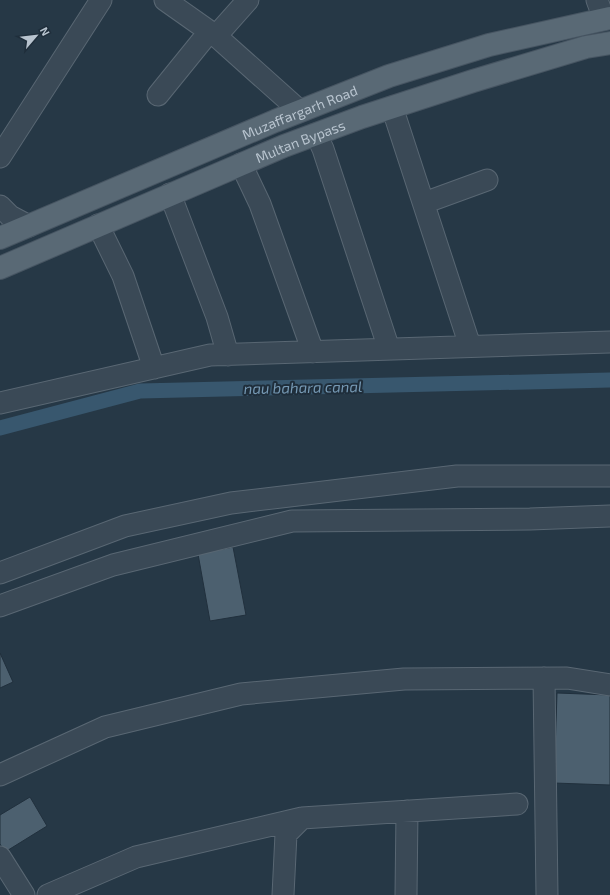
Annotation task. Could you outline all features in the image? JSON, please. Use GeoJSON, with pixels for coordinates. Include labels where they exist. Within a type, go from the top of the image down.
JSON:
{"type":"FeatureCollection","features":[{"type":"Feature","properties":{"kind":"main road","name":"Muzaffargarh Road"},"geometry":{"type":"LineString","coordinates":[[0,238],[275,121],[389,76],[604,12]]}},
{"type":"Feature","properties":{"kind":"main road","name":"Multan Bypass"},"geometry":{"type":"LineString","coordinates":[[0,268],[170,194],[316,134],[472,81],[586,47],[610,43]]}},
{"type":"Feature","properties":{"kind":"main road"},"geometry":{"type":"LineString","coordinates":[[275,121],[284,146]]}},
{"type":"Feature","properties":{"kind":"street"},"geometry":{"type":"LineString","coordinates":[[0,157],[101,0]]}},
{"type":"Feature","properties":{"kind":"street"},"geometry":{"type":"LineString","coordinates":[[165,0],[212,34],[300,112]]}},
{"type":"Feature","properties":{"kind":"street"},"geometry":{"type":"LineString","coordinates":[[158,95],[212,34],[248,0]]}},
{"type":"Feature","properties":{"kind":"street"},"geometry":{"type":"LineString","coordinates":[[392,107],[470,346]]}},
{"type":"Feature","properties":{"kind":"street"},"geometry":{"type":"LineString","coordinates":[[316,134],[326,157],[389,349]]}},
{"type":"Feature","properties":{"kind":"street"},"geometry":{"type":"LineString","coordinates":[[241,164],[260,204],[313,352]]}},
{"type":"Feature","properties":{"kind":"street"},"geometry":{"type":"LineString","coordinates":[[424,203],[487,180]]}},
{"type":"Feature","properties":{"kind":"street"},"geometry":{"type":"LineString","coordinates":[[170,194],[217,317],[228,355]]}},
{"type":"Feature","properties":{"kind":"street"},"geometry":{"type":"LineString","coordinates":[[0,206],[10,216],[29,226]]}},
{"type":"Feature","properties":{"kind":"street"},"geometry":{"type":"LineString","coordinates":[[98,225],[123,276],[154,368]]}},
{"type":"Feature","properties":{"kind":"street"},"geometry":{"type":"LineString","coordinates":[[0,403],[210,355],[610,342]]}},
{"type":"Feature","properties":{"kind":"street"},"geometry":{"type":"LineString","coordinates":[[0,573],[125,526],[231,503],[457,476],[610,476]]}},
{"type":"Feature","properties":{"kind":"street"},"geometry":{"type":"LineString","coordinates":[[0,606],[113,565],[292,521],[530,519],[610,516]]}},
{"type":"Feature","properties":{"kind":"street"},"geometry":{"type":"LineString","coordinates":[[544,678],[547,895]]}},
{"type":"Feature","properties":{"kind":"street"},"geometry":{"type":"LineString","coordinates":[[0,775],[105,727],[241,694],[404,679],[567,678],[610,685]]}},
{"type":"Feature","properties":{"kind":"street"},"geometry":{"type":"LineString","coordinates":[[48,895],[136,857],[302,818],[517,804]]}},
{"type":"Feature","properties":{"kind":"street"},"geometry":{"type":"LineString","coordinates":[[406,895],[407,811]]}},
{"type":"Feature","properties":{"kind":"street"},"geometry":{"type":"LineString","coordinates":[[283,895],[286,834],[302,818]]}},
{"type":"Feature","properties":{"kind":"street"},"geometry":{"type":"LineString","coordinates":[[0,857],[24,895]]}},
{"type":"Feature","properties":{"kind":"building"},"geometry":{"type":"Polygon","coordinates":[[[233,547],[246,615],[210,621],[198,554],[233,547]]]}},
{"type":"Feature","properties":{"kind":"building"},"geometry":{"type":"Polygon","coordinates":[[[0,653],[13,682],[0,688],[0,653]]]}},
{"type":"Feature","properties":{"kind":"building"},"geometry":{"type":"Polygon","coordinates":[[[557,693],[610,695],[610,785],[554,783],[557,693]]]}},
{"type":"Feature","properties":{"kind":"building"},"geometry":{"type":"Polygon","coordinates":[[[30,797],[47,826],[5,852],[0,844],[0,815],[30,797]]]}},
{"type":"Feature","properties":{"kind":"waterway","name":"nau bahara canal"},"geometry":{"type":"LineString","coordinates":[[0,428],[140,391],[610,380]]}}]}
